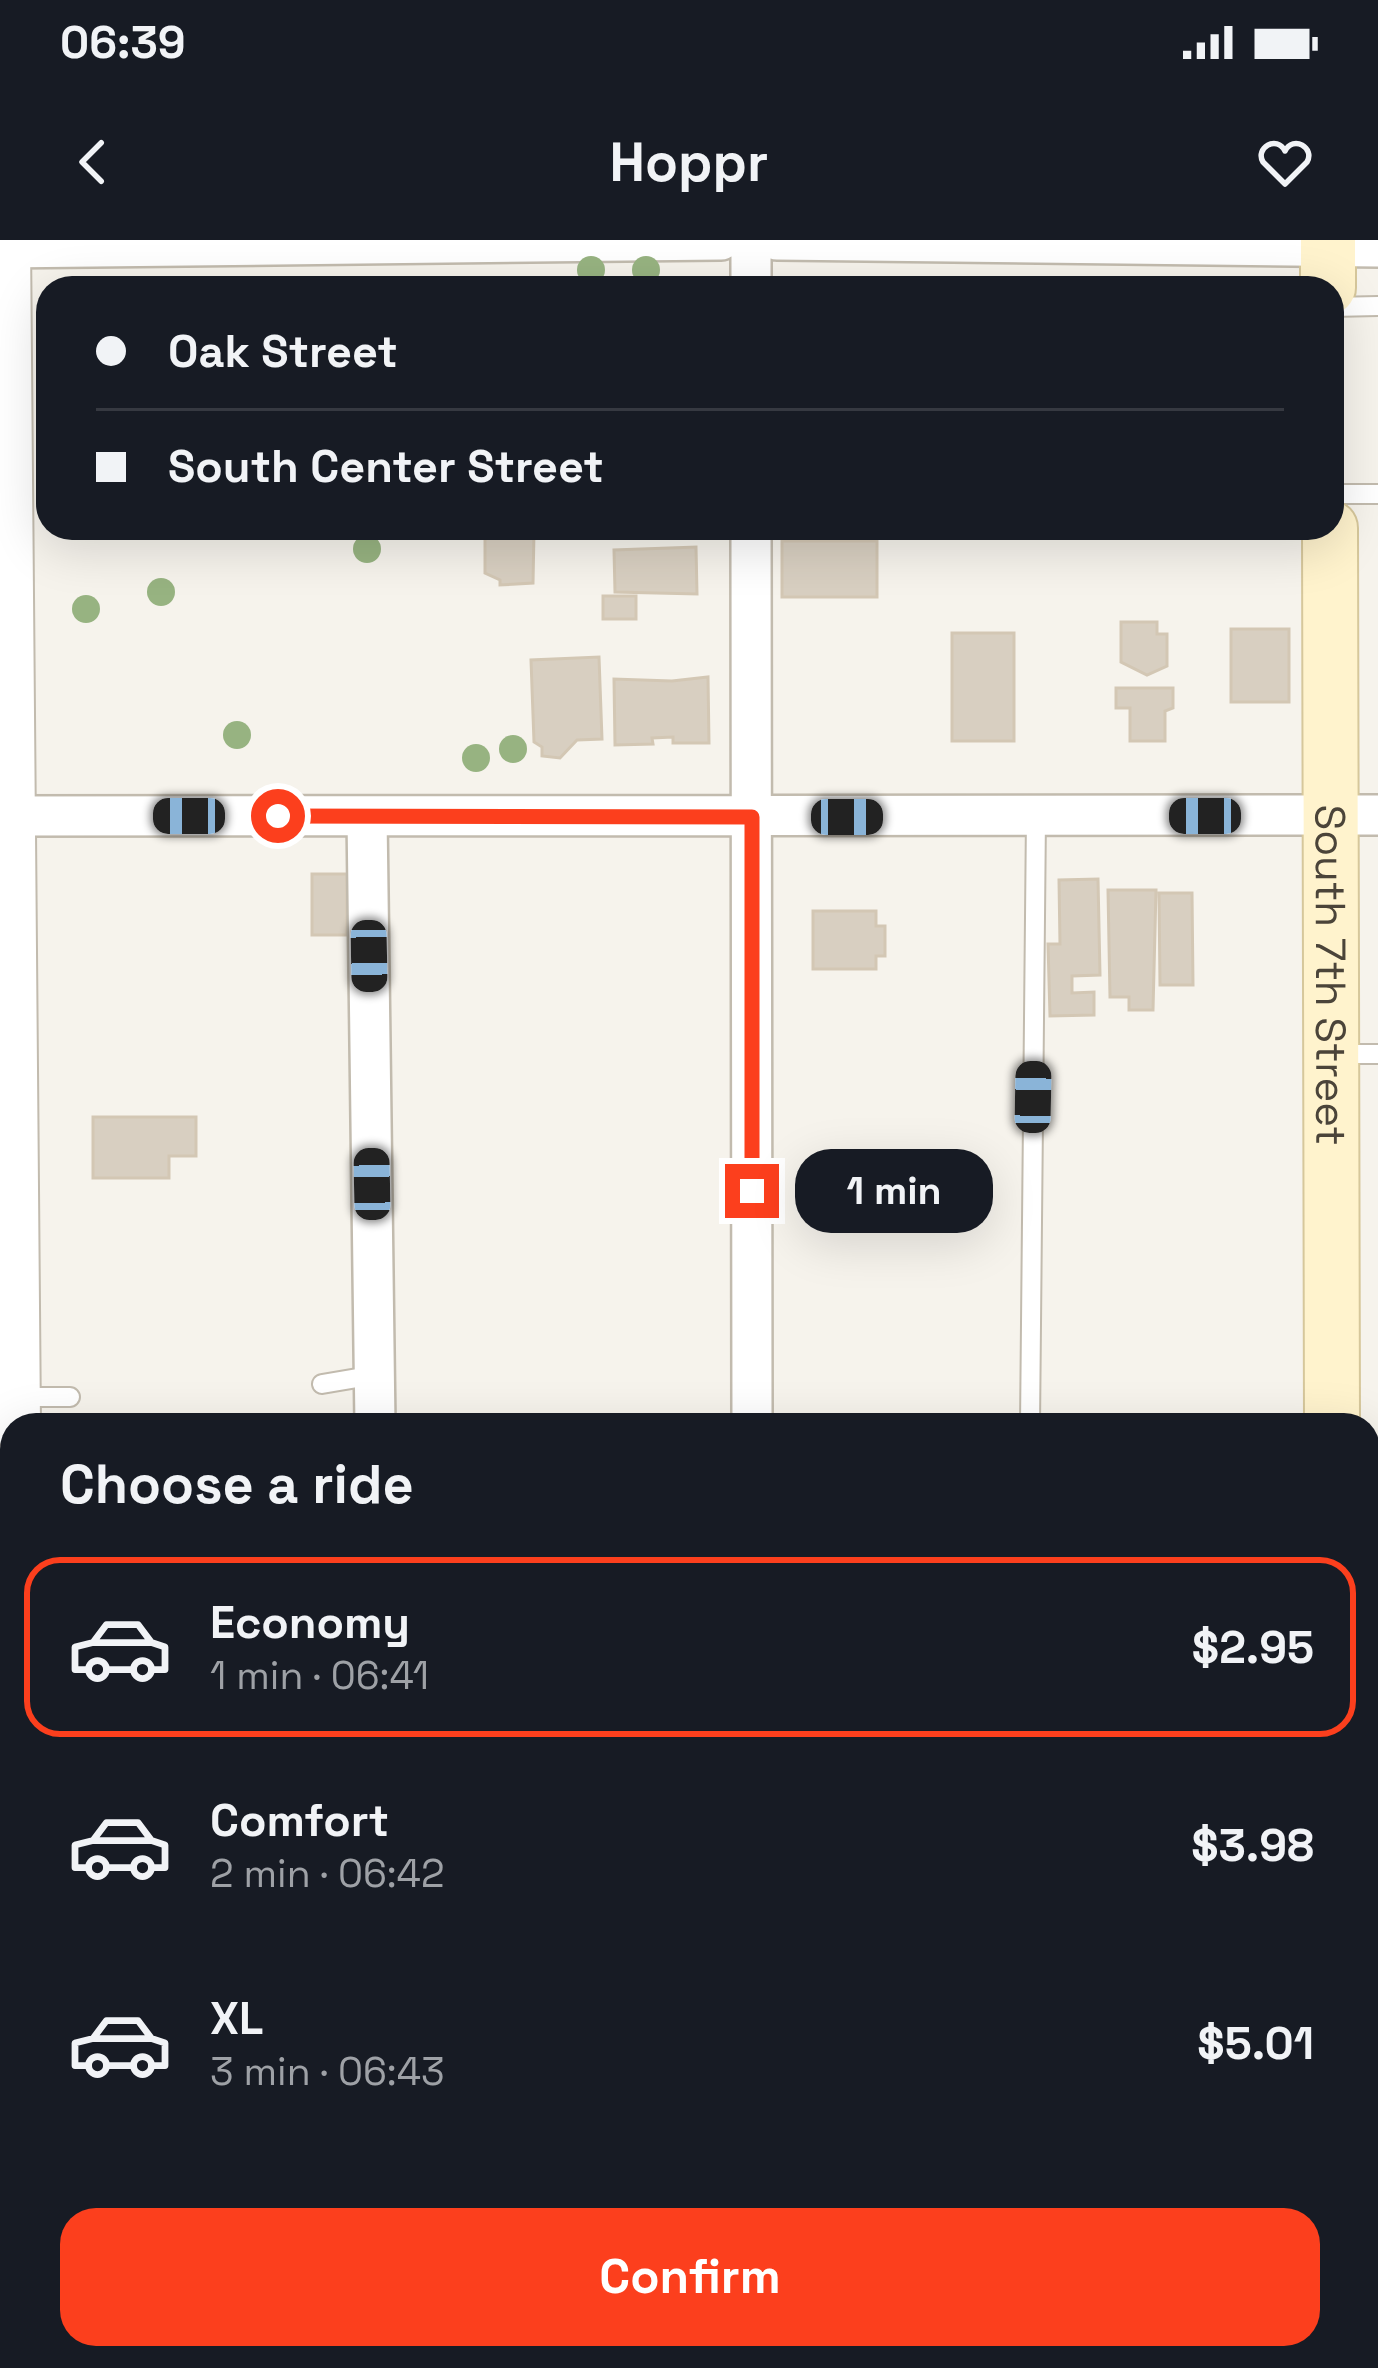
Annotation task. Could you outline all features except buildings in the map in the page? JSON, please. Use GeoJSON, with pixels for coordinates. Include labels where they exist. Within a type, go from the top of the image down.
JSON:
{"type":"FeatureCollection","features":[{"type":"Feature","properties":{"kind":"main road","name":"South 7th Street"},"geometry":{"type":"LineString","coordinates":[[1331,540],[1355,816],[1355,1054],[1333,1413]]}},
{"type":"Feature","properties":{"kind":"street"},"geometry":{"type":"LineString","coordinates":[[16,1411],[6,816],[4,246],[721,240]]}},
{"type":"Feature","properties":{"kind":"street"},"geometry":{"type":"LineString","coordinates":[[751,240],[751,276]]}},
{"type":"Feature","properties":{"kind":"street"},"geometry":{"type":"LineString","coordinates":[[777,240],[1063,242],[1340,256]]}},
{"type":"Feature","properties":{"kind":"street"},"geometry":{"type":"LineString","coordinates":[[751,540],[752,1413]]}},
{"type":"Feature","properties":{"kind":"street"},"geometry":{"type":"LineString","coordinates":[[6,816],[1355,816]]}},
{"type":"Feature","properties":{"kind":"street"},"geometry":{"type":"LineString","coordinates":[[367,816],[375,1413]]}},
{"type":"Feature","properties":{"kind":"lane"},"geometry":{"type":"LineString","coordinates":[[1344,307],[1378,306]]}},
{"type":"Feature","properties":{"kind":"lane"},"geometry":{"type":"LineString","coordinates":[[1344,494],[1378,494]]}},
{"type":"Feature","properties":{"kind":"lane"},"geometry":{"type":"LineString","coordinates":[[1030,1413],[1036,816]]}},
{"type":"Feature","properties":{"kind":"lane"},"geometry":{"type":"LineString","coordinates":[[322,1384],[375,1375]]}},
{"type":"Feature","properties":{"kind":"lane"},"geometry":{"type":"LineString","coordinates":[[16,1411],[70,1397]]}},
{"type":"Feature","properties":{"kind":"route"},"geometry":{"type":"LineString","coordinates":[[278,816],[752,817],[752,1191]]}}]}
